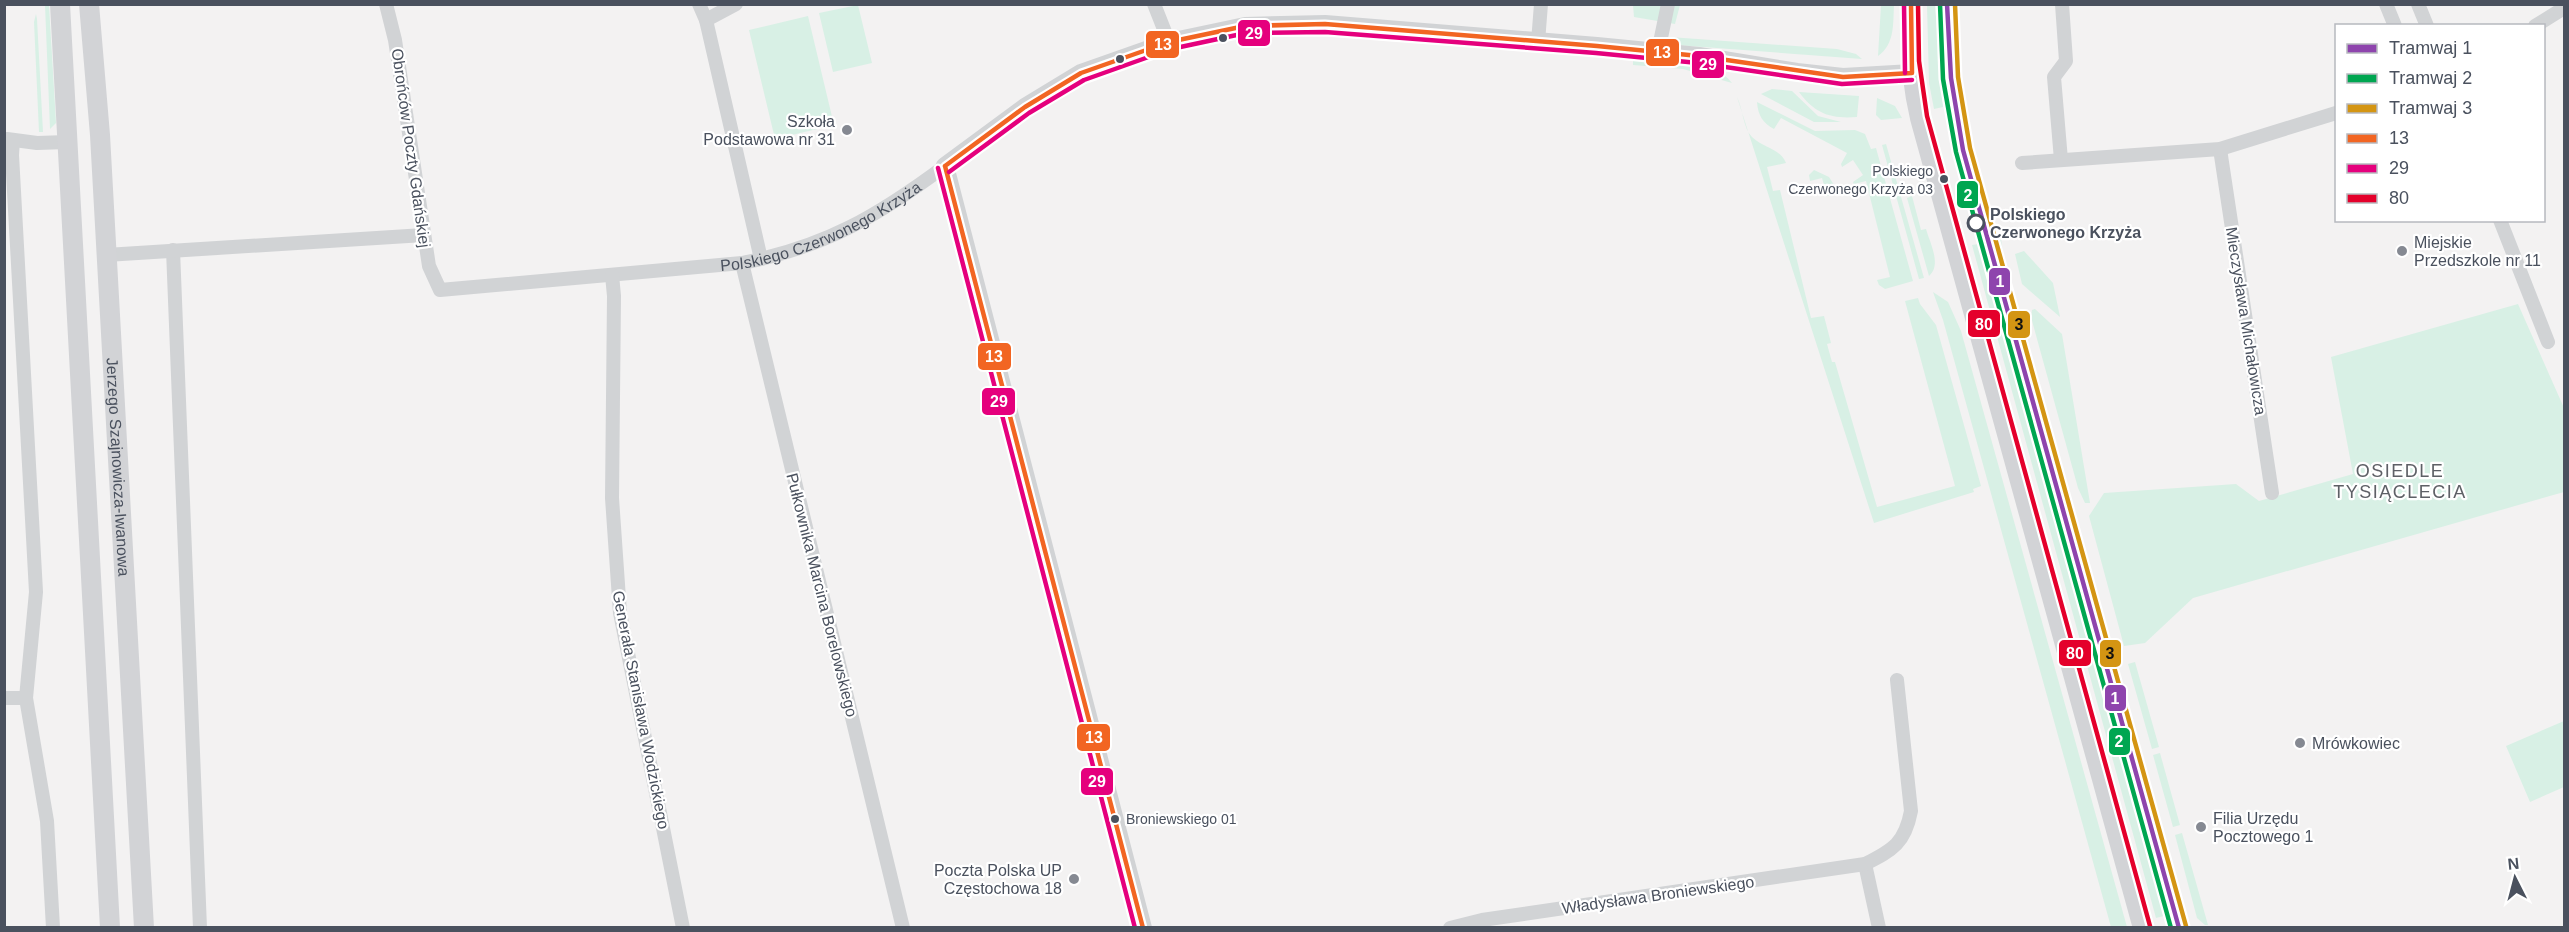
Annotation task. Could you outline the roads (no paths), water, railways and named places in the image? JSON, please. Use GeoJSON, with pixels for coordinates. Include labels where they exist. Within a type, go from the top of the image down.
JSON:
{"type":"FeatureCollection","features":[{"type":"Feature","properties":{"kind":"main road","name":"Jerzego Szajnowicza-Iwanowa"},"geometry":{"type":"LineString","coordinates":[[60,4],[110,927]]}},
{"type":"Feature","properties":{"kind":"main road","name":"Jerzego Szajnowicza-Iwanowa"},"geometry":{"type":"LineString","coordinates":[[89,4],[100,135],[144,927]]}},
{"type":"Feature","properties":{"kind":"main road"},"geometry":{"type":"LineString","coordinates":[[1911,4],[1912,73],[1920,118],[2143,927]]}},
{"type":"Feature","properties":{"kind":"street","name":"Obrońców Poczty Gdańskiej"},"geometry":{"type":"LineString","coordinates":[[386,4],[395,40],[429,266],[440,290]]}},
{"type":"Feature","properties":{"kind":"street"},"geometry":{"type":"LineString","coordinates":[[699,4],[706,20],[761,259]]}},
{"type":"Feature","properties":{"kind":"street"},"geometry":{"type":"LineString","coordinates":[[706,20],[736,4]]}},
{"type":"Feature","properties":{"kind":"street"},"geometry":{"type":"LineString","coordinates":[[1154,4],[1169,42]]}},
{"type":"Feature","properties":{"kind":"street"},"geometry":{"type":"LineString","coordinates":[[1538,42],[1541,4]]}},
{"type":"Feature","properties":{"kind":"street"},"geometry":{"type":"LineString","coordinates":[[1658,52],[1668,4]]}},
{"type":"Feature","properties":{"kind":"street"},"geometry":{"type":"LineString","coordinates":[[2061,160],[2054,77],[2066,61],[2062,4]]}},
{"type":"Feature","properties":{"kind":"street"},"geometry":{"type":"LineString","coordinates":[[2386,4],[2394,24]]}},
{"type":"Feature","properties":{"kind":"street"},"geometry":{"type":"LineString","coordinates":[[2418,4],[2426,24]]}},
{"type":"Feature","properties":{"kind":"street"},"geometry":{"type":"LineString","coordinates":[[2538,24],[2565,8]]}},
{"type":"Feature","properties":{"kind":"street","name":"Polskiego Czerwonego Krzyża"},"geometry":{"type":"LineString","coordinates":[[440,290],[742,263],[808,246],[847,230],[914,189],[1025,107],[1081,72],[1169,42],[1245,26],[1325,24],[1658,52],[1843,77],[1912,73]]}},
{"type":"Feature","properties":{"kind":"street"},"geometry":{"type":"LineString","coordinates":[[2022,163],[2220,149],[2335,114]]}},
{"type":"Feature","properties":{"kind":"street"},"geometry":{"type":"LineString","coordinates":[[53,927],[47,821],[26,698],[36,592],[12,155],[9,139],[37,143],[67,142]]}},
{"type":"Feature","properties":{"kind":"street","name":"Mieczysława Michałowicza"},"geometry":{"type":"LineString","coordinates":[[2220,149],[2272,493]]}},
{"type":"Feature","properties":{"kind":"street"},"geometry":{"type":"LineString","coordinates":[[945,166],[1143,927]]}},
{"type":"Feature","properties":{"kind":"street"},"geometry":{"type":"LineString","coordinates":[[2501,222],[2548,342]]}},
{"type":"Feature","properties":{"kind":"street"},"geometry":{"type":"LineString","coordinates":[[106,255],[424,235]]}},
{"type":"Feature","properties":{"kind":"street"},"geometry":{"type":"LineString","coordinates":[[173,250],[200,927]]}},
{"type":"Feature","properties":{"kind":"street","name":"Pułkownika Marcina Borelowskiego"},"geometry":{"type":"LineString","coordinates":[[742,263],[903,927]]}},
{"type":"Feature","properties":{"kind":"street","name":"Generała Stanisława Wodzickiego"},"geometry":{"type":"LineString","coordinates":[[612,276],[615,296],[612,498],[620,613],[683,927]]}},
{"type":"Feature","properties":{"kind":"street"},"geometry":{"type":"LineString","coordinates":[[1879,927],[1865,864],[1889,852],[1907,831],[1911,811],[1898,680]]}},
{"type":"Feature","properties":{"kind":"street"},"geometry":{"type":"LineString","coordinates":[[4,698],[26,698]]}},
{"type":"Feature","properties":{"kind":"street","name":"Władysława Broniewskiego"},"geometry":{"type":"LineString","coordinates":[[1450,927],[1483,924],[1865,864]]}},
{"type":"Feature","properties":{"kind":"tram line","name":"2"},"geometry":{"type":"LineString","coordinates":[[1940,4],[1943,79],[1956,152],[2171,928]]}},
{"type":"Feature","properties":{"kind":"tram line","name":"1"},"geometry":{"type":"LineString","coordinates":[[1947,4],[1951,78],[1963,150],[2179,928]]}},
{"type":"Feature","properties":{"kind":"tram line","name":"3"},"geometry":{"type":"LineString","coordinates":[[1955,4],[1958,77],[1970,148],[2186,926]]}},
{"type":"Feature","properties":{"kind":"place","name":"Szkoła Podstawowa nr 31"},"geometry":{"type":"Point","coordinates":[847,130]}},
{"type":"Feature","properties":{"kind":"place","name":"Polskiego Czerwonego Krzyża 03"},"geometry":{"type":"Point","coordinates":[1944,179]}},
{"type":"Feature","properties":{"kind":"place","name":"Polskiego Czerwonego Krzyża"},"geometry":{"type":"Point","coordinates":[1976,223]}},
{"type":"Feature","properties":{"kind":"place","name":"Miejskie Przedszkole nr 11"},"geometry":{"type":"Point","coordinates":[2402,251]}},
{"type":"Feature","properties":{"kind":"place","name":"Mrówkowiec"},"geometry":{"type":"Point","coordinates":[2300,743]}},
{"type":"Feature","properties":{"kind":"place","name":"Broniewskiego 01"},"geometry":{"type":"Point","coordinates":[1115,819]}},
{"type":"Feature","properties":{"kind":"place","name":"Filia Urzędu Pocztowego 1"},"geometry":{"type":"Point","coordinates":[2201,827]}},
{"type":"Feature","properties":{"kind":"place","name":"Poczta Polska UP Częstochowa 18"},"geometry":{"type":"Point","coordinates":[1074,879]}},
{"type":"Feature","properties":{"kind":"district","name":"OSIEDLE TYSIĄCLECIA"},"geometry":{"type":"Point","coordinates":[2400,481]}}]}
